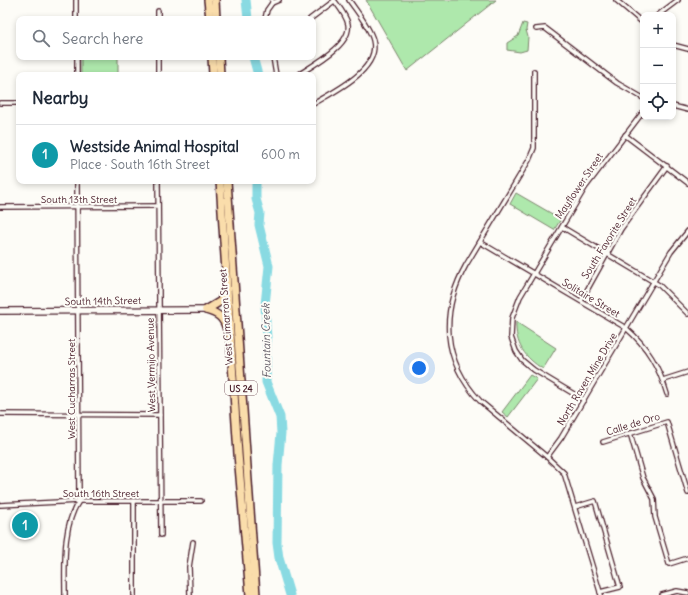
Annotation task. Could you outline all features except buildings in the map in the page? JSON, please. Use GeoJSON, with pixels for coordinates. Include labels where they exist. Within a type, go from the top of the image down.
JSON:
{"type":"FeatureCollection","features":[{"type":"Feature","properties":{"kind":"highway"},"geometry":{"type":"LineString","coordinates":[[208,0],[210,16]]}},
{"type":"Feature","properties":{"kind":"highway"},"geometry":{"type":"LineString","coordinates":[[215,0],[216,16]]}},
{"type":"Feature","properties":{"kind":"highway"},"geometry":{"type":"LineString","coordinates":[[212,60],[213,72]]}},
{"type":"Feature","properties":{"kind":"highway"},"geometry":{"type":"LineString","coordinates":[[219,60],[220,72]]}},
{"type":"Feature","properties":{"kind":"highway","name":"West Cimarron Street"},"geometry":{"type":"LineString","coordinates":[[220,184],[250,595]]}},
{"type":"Feature","properties":{"kind":"highway","name":"West Cimarron Street"},"geometry":{"type":"LineString","coordinates":[[227,184],[256,595]]}},
{"type":"Feature","properties":{"kind":"highway"},"geometry":{"type":"LineString","coordinates":[[206,310],[216,305],[223,297],[226,262]]}},
{"type":"Feature","properties":{"kind":"highway"},"geometry":{"type":"LineString","coordinates":[[206,310],[220,315],[225,321],[232,360]]}},
{"type":"Feature","properties":{"kind":"street"},"geometry":{"type":"LineString","coordinates":[[76,0],[76,16]]}},
{"type":"Feature","properties":{"kind":"street"},"geometry":{"type":"LineString","coordinates":[[266,16],[267,10],[272,2],[278,0]]}},
{"type":"Feature","properties":{"kind":"street"},"geometry":{"type":"LineString","coordinates":[[302,72],[340,46],[348,29],[346,16],[334,0],[314,16]]}},
{"type":"Feature","properties":{"kind":"street"},"geometry":{"type":"LineString","coordinates":[[316,102],[360,74],[371,60],[374,50],[373,41],[350,0]]}},
{"type":"Feature","properties":{"kind":"street"},"geometry":{"type":"LineString","coordinates":[[616,0],[640,20]]}},
{"type":"Feature","properties":{"kind":"street"},"geometry":{"type":"LineString","coordinates":[[662,12],[678,0]]}},
{"type":"Feature","properties":{"kind":"street"},"geometry":{"type":"LineString","coordinates":[[158,11],[158,16]]}},
{"type":"Feature","properties":{"kind":"street"},"geometry":{"type":"LineString","coordinates":[[536,29],[545,28],[617,83],[640,96]]}},
{"type":"Feature","properties":{"kind":"street"},"geometry":{"type":"LineString","coordinates":[[676,46],[688,49]]}},
{"type":"Feature","properties":{"kind":"street"},"geometry":{"type":"LineString","coordinates":[[77,60],[77,72]]}},
{"type":"Feature","properties":{"kind":"street"},"geometry":{"type":"LineString","coordinates":[[158,60],[158,72]]}},
{"type":"Feature","properties":{"kind":"street"},"geometry":{"type":"LineString","coordinates":[[274,60],[276,72]]}},
{"type":"Feature","properties":{"kind":"street"},"geometry":{"type":"LineString","coordinates":[[534,71],[534,148],[529,160],[458,280],[451,300],[447,323],[450,346],[458,371],[472,392],[564,473],[600,594],[620,587],[595,501],[575,507]]}},
{"type":"Feature","properties":{"kind":"street"},"geometry":{"type":"LineString","coordinates":[[0,103],[16,103]]}},
{"type":"Feature","properties":{"kind":"street"},"geometry":{"type":"LineString","coordinates":[[676,107],[688,110]]}},
{"type":"Feature","properties":{"kind":"street","name":"Mayflower Street"},"geometry":{"type":"LineString","coordinates":[[584,400],[530,367],[522,360],[516,351],[511,337],[512,318],[517,303],[585,188],[640,116]]}},
{"type":"Feature","properties":{"kind":"street"},"geometry":{"type":"LineString","coordinates":[[625,135],[688,183]]}},
{"type":"Feature","properties":{"kind":"street","name":"South Favorite Street"},"geometry":{"type":"LineString","coordinates":[[581,301],[634,210],[667,166]]}},
{"type":"Feature","properties":{"kind":"street","name":"West Cucharras Street"},"geometry":{"type":"LineString","coordinates":[[65,595],[65,546],[74,507],[79,501],[79,310],[77,184]]}},
{"type":"Feature","properties":{"kind":"street","name":"West Vermijo Avenue"},"geometry":{"type":"LineString","coordinates":[[158,184],[161,536]]}},
{"type":"Feature","properties":{"kind":"street","name":"South 13th Street"},"geometry":{"type":"LineString","coordinates":[[0,208],[158,206]]}},
{"type":"Feature","properties":{"kind":"street"},"geometry":{"type":"LineString","coordinates":[[562,226],[654,282],[671,295],[688,314]]}},
{"type":"Feature","properties":{"kind":"street","name":"North Raven Mine Drive"},"geometry":{"type":"LineString","coordinates":[[547,457],[562,438],[675,246],[688,231]]}},
{"type":"Feature","properties":{"kind":"street","name":"Solitaire Street"},"geometry":{"type":"LineString","coordinates":[[480,242],[626,328],[641,341],[651,355],[663,380],[667,394]]}},
{"type":"Feature","properties":{"kind":"street","name":"South 14th Street"},"geometry":{"type":"LineString","coordinates":[[0,311],[159,309],[206,310]]}},
{"type":"Feature","properties":{"kind":"street"},"geometry":{"type":"LineString","coordinates":[[663,380],[688,372]]}},
{"type":"Feature","properties":{"kind":"street"},"geometry":{"type":"LineString","coordinates":[[0,414],[160,415]]}},
{"type":"Feature","properties":{"kind":"street","name":"Calle de Oro"},"geometry":{"type":"LineString","coordinates":[[603,442],[667,422],[688,493]]}},
{"type":"Feature","properties":{"kind":"street"},"geometry":{"type":"LineString","coordinates":[[630,433],[644,478],[654,499],[655,517],[668,564],[688,558]]}},
{"type":"Feature","properties":{"kind":"street","name":"South 16th Street"},"geometry":{"type":"LineString","coordinates":[[0,505],[79,501],[201,501]]}},
{"type":"Feature","properties":{"kind":"street"},"geometry":{"type":"LineString","coordinates":[[134,501],[134,595]]}},
{"type":"Feature","properties":{"kind":"street"},"geometry":{"type":"LineString","coordinates":[[190,595],[189,567],[193,542]]}},
{"type":"Feature","properties":{"kind":"street"},"geometry":{"type":"LineString","coordinates":[[662,595],[684,591],[688,592]]}},
{"type":"Feature","properties":{"kind":"green space"},"geometry":{"type":"Polygon","coordinates":[[[366,0],[496,0],[407,71],[366,0]]]}},
{"type":"Feature","properties":{"kind":"green space"},"geometry":{"type":"Polygon","coordinates":[[[523,23],[527,24],[527,50],[520,52],[507,50],[507,43],[518,36],[523,23]]]}},
{"type":"Feature","properties":{"kind":"green space"},"geometry":{"type":"Polygon","coordinates":[[[81,60],[118,60],[118,72],[81,72],[81,60]]]}},
{"type":"Feature","properties":{"kind":"green space"},"geometry":{"type":"Polygon","coordinates":[[[516,193],[561,219],[554,230],[510,204],[516,193]]]}},
{"type":"Feature","properties":{"kind":"green space"},"geometry":{"type":"Polygon","coordinates":[[[516,322],[556,348],[543,369],[531,360],[522,350],[517,337],[516,322]]]}},
{"type":"Feature","properties":{"kind":"green space"},"geometry":{"type":"Polygon","coordinates":[[[530,375],[537,379],[508,417],[502,412],[530,375]]]}},
{"type":"Feature","properties":{"kind":"waterway","name":"Fountain Creek"},"geometry":{"type":"LineString","coordinates":[[246,0],[248,16]]}},
{"type":"Feature","properties":{"kind":"waterway","name":"Fountain Creek"},"geometry":{"type":"LineString","coordinates":[[254,60],[257,72]]}},
{"type":"Feature","properties":{"kind":"waterway","name":"Fountain Creek"},"geometry":{"type":"LineString","coordinates":[[256,184],[256,199],[260,213],[259,225],[269,266],[265,305],[267,339],[266,382],[280,417],[281,433],[278,465],[277,543],[279,558],[290,595]]}},
{"type":"Feature","properties":{"kind":"place","name":"Westside Animal Hospital"},"geometry":{"type":"Point","coordinates":[25,525]}}]}
